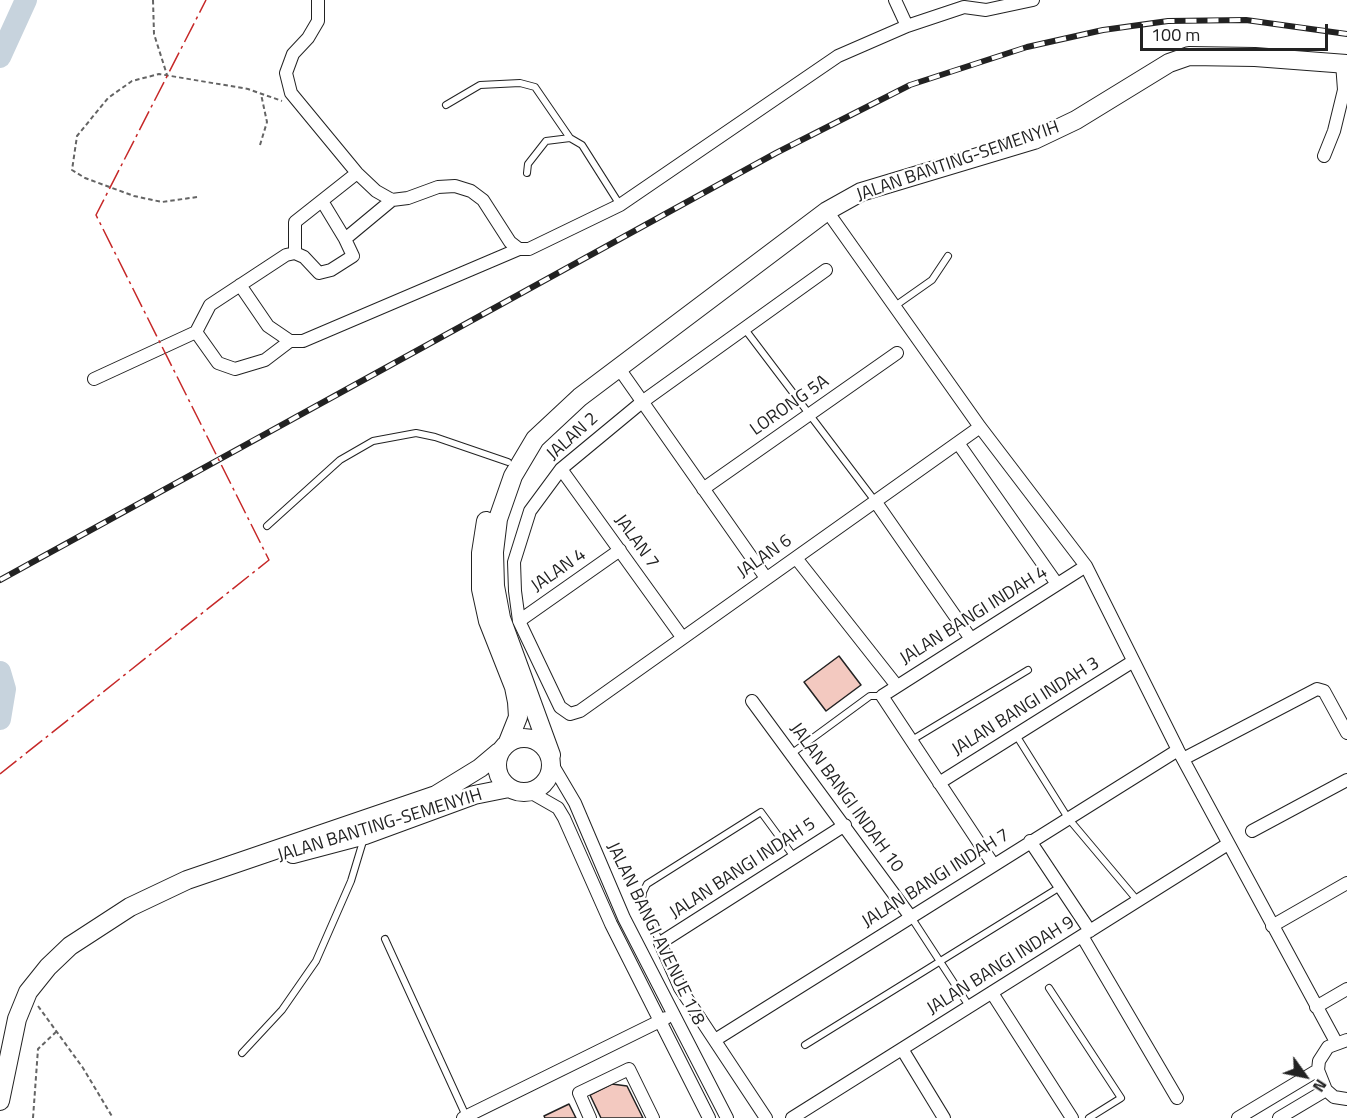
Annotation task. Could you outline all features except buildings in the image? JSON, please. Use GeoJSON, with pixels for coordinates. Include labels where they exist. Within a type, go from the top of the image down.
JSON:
{"type":"FeatureCollection","features":[{"type":"Feature","properties":{"kind":"main road","name":"JALAN BANTING-SEMENYIH"},"geometry":{"type":"LineString","coordinates":[[551,759],[501,618],[495,586],[494,552],[498,519],[513,476],[535,439],[580,397],[826,211],[861,192],[1041,137],[1076,120],[1169,63],[1190,56],[1344,63]]}},
{"type":"Feature","properties":{"kind":"main road","name":"JALAN BANTING-SEMENYIH"},"geometry":{"type":"LineString","coordinates":[[0,1101],[9,1043],[28,992],[48,967],[70,946],[130,907],[187,880],[250,860],[260,853],[436,795],[480,768],[504,747],[518,717],[517,702],[514,687],[488,621],[482,589],[481,553],[488,509],[508,462],[534,427],[580,397]]}},
{"type":"Feature","properties":{"kind":"main road"},"geometry":{"type":"LineString","coordinates":[[519,737],[532,738],[543,744],[551,759],[546,782],[531,792],[520,792],[509,788],[497,772],[504,747],[519,737]]}},
{"type":"Feature","properties":{"kind":"main road","name":"JALAN BANTING-SEMENYIH"},"geometry":{"type":"LineString","coordinates":[[250,860],[262,863],[365,835],[474,795],[509,788]]}},
{"type":"Feature","properties":{"kind":"street"},"geometry":{"type":"LineString","coordinates":[[318,0],[318,21],[308,38],[293,54],[285,73],[291,93],[357,173],[376,191],[392,200]]}},
{"type":"Feature","properties":{"kind":"street"},"geometry":{"type":"LineString","coordinates":[[895,0],[907,26]]}},
{"type":"Feature","properties":{"kind":"street"},"geometry":{"type":"LineString","coordinates":[[196,332],[218,363],[235,369],[265,360],[290,341],[313,339],[519,249],[529,249],[620,205],[838,56],[907,26],[964,7],[986,10],[1033,0]]}},
{"type":"Feature","properties":{"kind":"street"},"geometry":{"type":"LineString","coordinates":[[1324,156],[1334,131],[1344,90],[1344,63]]}},
{"type":"Feature","properties":{"kind":"street"},"geometry":{"type":"LineString","coordinates":[[295,253],[296,222],[357,173]]}},
{"type":"Feature","properties":{"kind":"street"},"geometry":{"type":"LineString","coordinates":[[345,239],[392,200],[408,198],[438,187],[455,186],[471,191],[483,200],[510,242],[519,249]]}},
{"type":"Feature","properties":{"kind":"street"},"geometry":{"type":"LineString","coordinates":[[94,379],[196,332],[210,305],[286,255],[295,253],[304,257],[319,273],[332,270],[353,256],[322,201]]}},
{"type":"Feature","properties":{"kind":"street"},"geometry":{"type":"LineString","coordinates":[[826,211],[980,427],[1086,566],[1132,662],[1272,926],[1316,1007],[1341,1041],[1323,1054],[1318,1070],[1326,1090],[1334,1097],[1347,1099]]}},
{"type":"Feature","properties":{"kind":"street","name":"JALAN 2"},"geometry":{"type":"LineString","coordinates":[[570,714],[560,707],[519,621],[514,562],[530,511],[561,469],[642,402],[826,270]]}},
{"type":"Feature","properties":{"kind":"street"},"geometry":{"type":"LineString","coordinates":[[240,285],[268,326],[290,341]]}},
{"type":"Feature","properties":{"kind":"street","name":"LORONG 5A"},"geometry":{"type":"LineString","coordinates":[[703,489],[897,353]]}},
{"type":"Feature","properties":{"kind":"street"},"geometry":{"type":"LineString","coordinates":[[618,367],[766,578]]}},
{"type":"Feature","properties":{"kind":"street","name":"JALAN 6"},"geometry":{"type":"LineString","coordinates":[[570,714],[580,711],[980,427]]}},
{"type":"Feature","properties":{"kind":"street"},"geometry":{"type":"LineString","coordinates":[[958,443],[1057,584]]}},
{"type":"Feature","properties":{"kind":"street","name":"JALAN 7"},"geometry":{"type":"LineString","coordinates":[[561,469],[682,637]]}},
{"type":"Feature","properties":{"kind":"street"},"geometry":{"type":"LineString","coordinates":[[875,501],[971,639]]}},
{"type":"Feature","properties":{"kind":"street","name":"JALAN 4"},"geometry":{"type":"LineString","coordinates":[[519,621],[620,550]]}},
{"type":"Feature","properties":{"kind":"street"},"geometry":{"type":"LineString","coordinates":[[796,558],[897,686]]}},
{"type":"Feature","properties":{"kind":"street","name":"JALAN BANGI INDAH 4"},"geometry":{"type":"LineString","coordinates":[[882,696],[1086,566]]}},
{"type":"Feature","properties":{"kind":"street","name":"JALAN BANGI INDAH 3"},"geometry":{"type":"LineString","coordinates":[[939,783],[1132,662]]}},
{"type":"Feature","properties":{"kind":"street","name":"JALAN BANGI INDAH 7"},"geometry":{"type":"LineString","coordinates":[[714,1040],[1030,841],[1181,754],[1317,689],[1324,691],[1347,732]]}},
{"type":"Feature","properties":{"kind":"street"},"geometry":{"type":"LineString","coordinates":[[882,696],[993,864]]}},
{"type":"Feature","properties":{"kind":"street","name":"JALAN BANGI INDAH 10"},"geometry":{"type":"LineString","coordinates":[[752,701],[910,916]]}},
{"type":"Feature","properties":{"kind":"street","name":"JALAN BANGI AVENUE 1/8"},"geometry":{"type":"LineString","coordinates":[[551,759],[575,803],[624,918],[727,1118]]}},
{"type":"Feature","properties":{"kind":"street"},"geometry":{"type":"LineString","coordinates":[[1252,831],[1347,780]]}},
{"type":"Feature","properties":{"kind":"street","name":"JALAN BANGI AVENUE 1/8"},"geometry":{"type":"LineString","coordinates":[[531,792],[558,808],[564,818],[610,924],[709,1118]]}},
{"type":"Feature","properties":{"kind":"street","name":"JALAN BANGI INDAH 5"},"geometry":{"type":"LineString","coordinates":[[660,943],[845,825]]}},
{"type":"Feature","properties":{"kind":"street"},"geometry":{"type":"LineString","coordinates":[[1030,841],[1061,887],[1178,1098]]}},
{"type":"Feature","properties":{"kind":"street","name":"JALAN BANGI INDAH 9"},"geometry":{"type":"LineString","coordinates":[[792,1118],[1228,844]]}},
{"type":"Feature","properties":{"kind":"street"},"geometry":{"type":"LineString","coordinates":[[1272,926],[1347,883]]}},
{"type":"Feature","properties":{"kind":"street"},"geometry":{"type":"LineString","coordinates":[[660,943],[680,988],[766,1118]]}},
{"type":"Feature","properties":{"kind":"street"},"geometry":{"type":"LineString","coordinates":[[1316,1007],[1347,989]]}},
{"type":"Feature","properties":{"kind":"street"},"geometry":{"type":"LineString","coordinates":[[992,993],[1068,1117]]}},
{"type":"Feature","properties":{"kind":"street"},"geometry":{"type":"LineString","coordinates":[[465,1117],[673,1014]]}},
{"type":"Feature","properties":{"kind":"street"},"geometry":{"type":"LineString","coordinates":[[902,1049],[944,1118]]}},
{"type":"Feature","properties":{"kind":"street"},"geometry":{"type":"LineString","coordinates":[[590,1118],[579,1093],[629,1069],[653,1118]]}},
{"type":"Feature","properties":{"kind":"street"},"geometry":{"type":"LineString","coordinates":[[1238,1118],[1318,1070]]}},
{"type":"Feature","properties":{"kind":"street"},"geometry":{"type":"LineString","coordinates":[[1279,1118],[1326,1090]]}},
{"type":"Feature","properties":{"kind":"lane"},"geometry":{"type":"LineString","coordinates":[[446,105],[480,85],[520,83],[535,87],[570,138],[582,144],[620,205]]}},
{"type":"Feature","properties":{"kind":"lane"},"geometry":{"type":"LineString","coordinates":[[527,173],[528,164],[546,141],[570,138]]}},
{"type":"Feature","properties":{"kind":"lane"},"geometry":{"type":"LineString","coordinates":[[895,307],[932,280],[948,256]]}},
{"type":"Feature","properties":{"kind":"lane"},"geometry":{"type":"LineString","coordinates":[[744,328],[875,501]]}},
{"type":"Feature","properties":{"kind":"lane"},"geometry":{"type":"LineString","coordinates":[[267,526],[340,460],[356,448],[373,441],[416,433],[435,437],[508,462]]}},
{"type":"Feature","properties":{"kind":"lane"},"geometry":{"type":"LineString","coordinates":[[911,741],[1028,670]]}},
{"type":"Feature","properties":{"kind":"lane"},"geometry":{"type":"LineString","coordinates":[[791,754],[870,696],[882,696]]}},
{"type":"Feature","properties":{"kind":"lane"},"geometry":{"type":"LineString","coordinates":[[1016,735],[1068,818],[1138,901]]}},
{"type":"Feature","properties":{"kind":"lane"},"geometry":{"type":"LineString","coordinates":[[660,943],[642,900],[643,892],[648,884],[761,812],[794,857]]}},
{"type":"Feature","properties":{"kind":"lane"},"geometry":{"type":"LineString","coordinates":[[242,1053],[282,1010],[316,961],[351,881],[365,835]]}},
{"type":"Feature","properties":{"kind":"lane"},"geometry":{"type":"LineString","coordinates":[[805,1045],[1061,887]]}},
{"type":"Feature","properties":{"kind":"lane"},"geometry":{"type":"LineString","coordinates":[[910,916],[969,1007]]}},
{"type":"Feature","properties":{"kind":"lane"},"geometry":{"type":"LineString","coordinates":[[385,939],[465,1117]]}},
{"type":"Feature","properties":{"kind":"lane"},"geometry":{"type":"LineString","coordinates":[[1049,988],[1121,1098],[1089,1118]]}},
{"type":"Feature","properties":{"kind":"path"},"geometry":{"type":"LineString","coordinates":[[153,0],[154,34],[167,75]]}},
{"type":"Feature","properties":{"kind":"path"},"geometry":{"type":"LineString","coordinates":[[197,197],[162,202],[143,198],[85,178],[72,170],[77,136],[108,98],[132,81],[159,74],[261,94],[302,108]]}},
{"type":"Feature","properties":{"kind":"path"},"geometry":{"type":"LineString","coordinates":[[260,145],[267,122],[261,94]]}},
{"type":"Feature","properties":{"kind":"path"},"geometry":{"type":"LineString","coordinates":[[28,992],[83,1068],[113,1118]]}},
{"type":"Feature","properties":{"kind":"path"},"geometry":{"type":"LineString","coordinates":[[33,1118],[38,1049],[57,1031]]}},
{"type":"Feature","properties":{"kind":"waterway"},"geometry":{"type":"LineString","coordinates":[[0,57],[26,0]]}},
{"type":"Feature","properties":{"kind":"waterway"},"geometry":{"type":"LineString","coordinates":[[0,672],[5,689],[0,719]]}},
{"type":"Feature","properties":{"kind":"railway"},"geometry":{"type":"LineString","coordinates":[[0,580],[776,153],[910,85],[1027,47],[1103,30],[1168,21],[1246,20],[1347,34]]}},
{"type":"Feature","properties":{"kind":"power"},"geometry":{"type":"LineString","coordinates":[[0,774],[269,560],[96,215],[206,0]]}}]}
